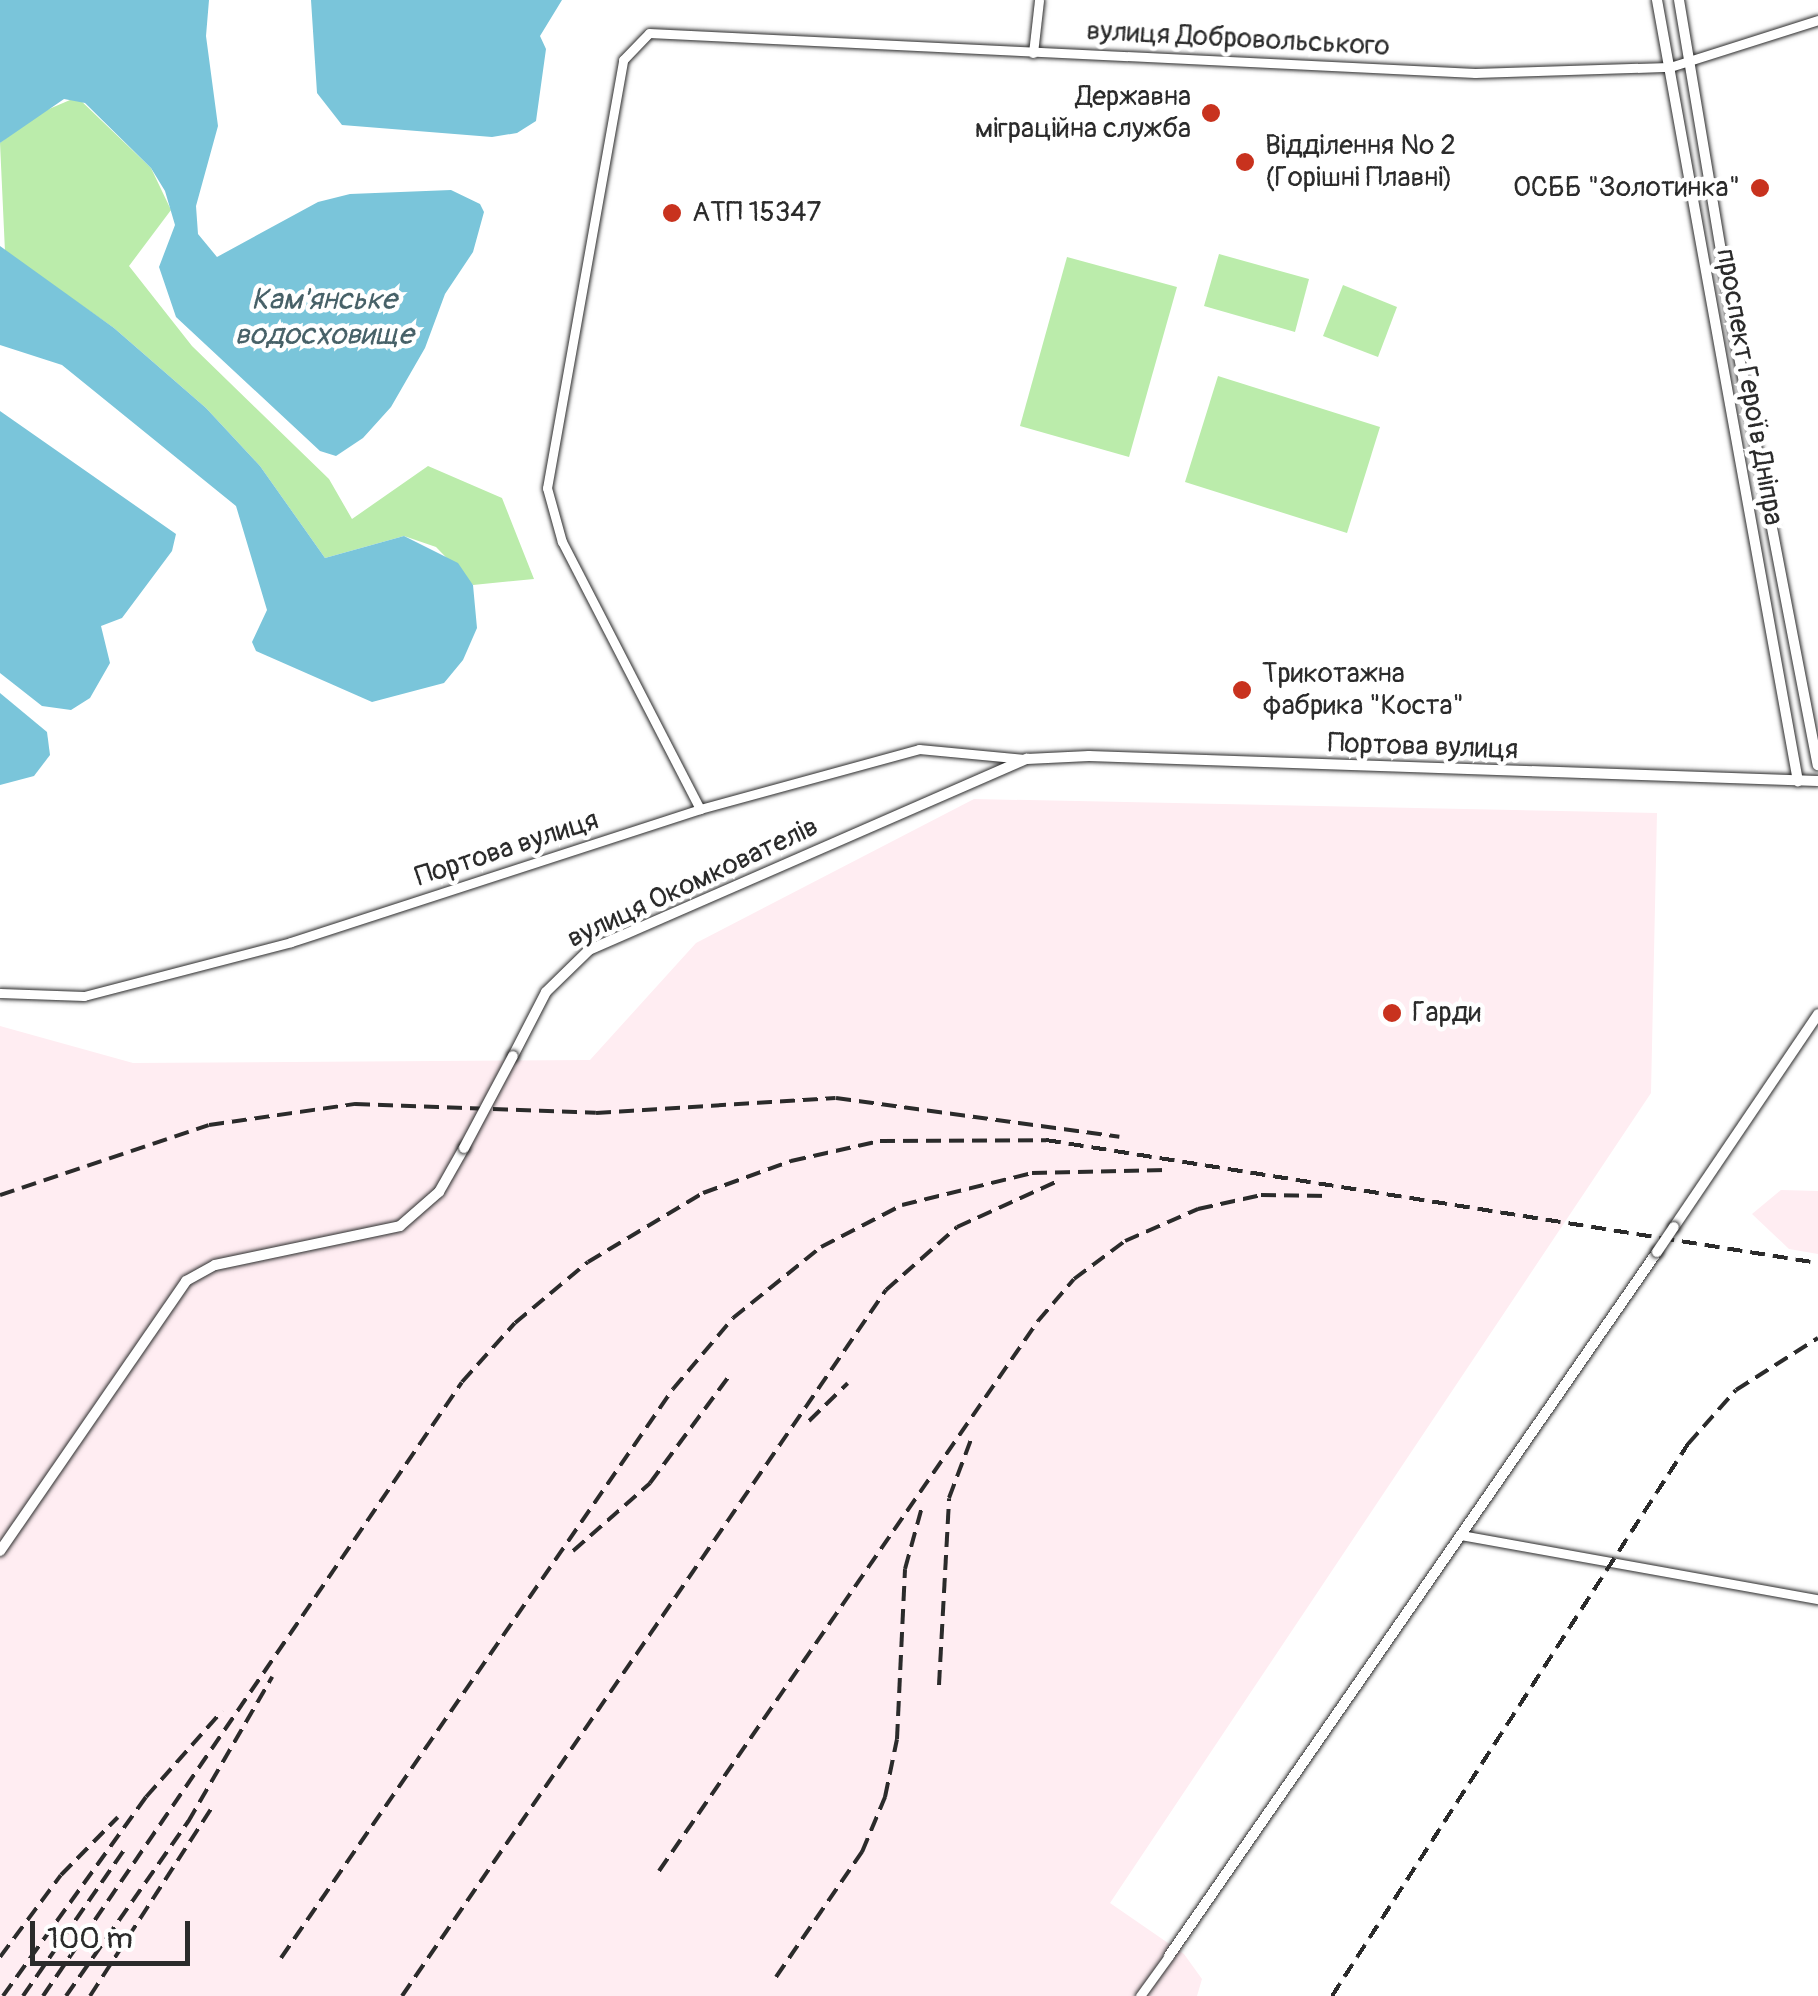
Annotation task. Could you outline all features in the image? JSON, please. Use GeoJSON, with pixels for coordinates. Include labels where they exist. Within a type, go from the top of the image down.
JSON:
{"type":"FeatureCollection","features":[{"type":"Feature","properties":{"kind":"street"},"geometry":{"type":"LineString","coordinates":[[1033,53],[1038,0]]}},
{"type":"Feature","properties":{"kind":"street","name":"проспект Героїв Дніпра"},"geometry":{"type":"LineString","coordinates":[[1657,0],[1798,782]]}},
{"type":"Feature","properties":{"kind":"street","name":"проспект Героїв Дніпра"},"geometry":{"type":"LineString","coordinates":[[1679,0],[1742,375],[1818,765]]}},
{"type":"Feature","properties":{"kind":"street","name":"вулиця Добровольського"},"geometry":{"type":"LineString","coordinates":[[700,809],[562,542],[546,488],[623,60],[649,33],[1475,73],[1670,67],[1818,20]]}},
{"type":"Feature","properties":{"kind":"street","name":"Портова вулиця"},"geometry":{"type":"LineString","coordinates":[[0,993],[84,996],[216,962],[700,809],[919,749],[1026,759],[1090,756],[1818,781]]}},
{"type":"Feature","properties":{"kind":"street","name":"Портова вулиця"},"geometry":{"type":"LineString","coordinates":[[967,781],[1026,759]]}},
{"type":"Feature","properties":{"kind":"street","name":"вулиця Окомкователів"},"geometry":{"type":"LineString","coordinates":[[0,1551],[186,1281],[215,1265],[400,1226],[439,1192],[546,992],[590,950],[967,781]]}},
{"type":"Feature","properties":{"kind":"street"},"geometry":{"type":"LineString","coordinates":[[1140,1996],[1818,1014]]}},
{"type":"Feature","properties":{"kind":"street"},"geometry":{"type":"LineString","coordinates":[[1461,1535],[1818,1599]]}},
{"type":"Feature","properties":{"kind":"shaded area"},"geometry":{"type":"Polygon","coordinates":[[[974,799],[1657,813],[1651,1093],[1110,1903],[1184,1954],[1202,1979],[1197,1996],[0,1996],[0,1026],[133,1063],[590,1060],[696,943],[974,799]]]}},
{"type":"Feature","properties":{"kind":"shaded area"},"geometry":{"type":"Polygon","coordinates":[[[1781,1190],[1818,1191],[1818,1254],[1789,1249],[1752,1214],[1781,1190]]]}},
{"type":"Feature","properties":{"kind":"green space"},"geometry":{"type":"Polygon","coordinates":[[[77,97],[151,168],[171,210],[129,266],[192,346],[329,479],[352,519],[428,466],[502,498],[534,579],[473,585],[436,547],[404,536],[325,558],[260,466],[206,408],[114,328],[5,252],[0,143],[35,115],[77,97]]]}},
{"type":"Feature","properties":{"kind":"green space"},"geometry":{"type":"Polygon","coordinates":[[[1219,254],[1309,279],[1295,332],[1204,306],[1219,254]]]}},
{"type":"Feature","properties":{"kind":"green space"},"geometry":{"type":"Polygon","coordinates":[[[1067,257],[1177,287],[1129,457],[1020,426],[1067,257]]]}},
{"type":"Feature","properties":{"kind":"green space"},"geometry":{"type":"Polygon","coordinates":[[[1343,285],[1397,307],[1378,357],[1323,336],[1343,285]]]}},
{"type":"Feature","properties":{"kind":"green space"},"geometry":{"type":"Polygon","coordinates":[[[1218,376],[1380,427],[1347,533],[1185,482],[1218,376]]]}},
{"type":"Feature","properties":{"kind":"water","name":"Кам'янське водосховище"},"geometry":{"type":"Polygon","coordinates":[[[0,0],[209,0],[206,36],[218,126],[196,206],[198,234],[217,257],[318,202],[350,194],[451,190],[480,204],[484,212],[473,252],[445,294],[425,348],[391,407],[363,438],[336,456],[320,451],[176,317],[159,267],[175,225],[165,191],[151,168],[85,103],[64,99],[0,143],[0,0]]]}},
{"type":"Feature","properties":{"kind":"water"},"geometry":{"type":"Polygon","coordinates":[[[311,0],[562,0],[540,36],[546,49],[536,121],[517,133],[492,137],[342,125],[317,93],[311,0]]]}},
{"type":"Feature","properties":{"kind":"water","name":"Кам'янське водосховище"},"geometry":{"type":"Polygon","coordinates":[[[0,246],[114,328],[206,408],[260,466],[325,558],[404,536],[458,563],[473,585],[477,628],[463,660],[444,683],[372,702],[256,651],[252,642],[267,610],[236,506],[62,365],[0,345],[0,246]]]}},
{"type":"Feature","properties":{"kind":"water"},"geometry":{"type":"Polygon","coordinates":[[[0,411],[176,534],[172,551],[122,618],[101,626],[110,663],[90,698],[71,710],[42,706],[0,673],[0,411]]]}},
{"type":"Feature","properties":{"kind":"water"},"geometry":{"type":"Polygon","coordinates":[[[0,693],[47,732],[50,755],[34,776],[0,785],[0,693]]]}},
{"type":"Feature","properties":{"kind":"railway"},"geometry":{"type":"LineString","coordinates":[[0,1195],[209,1125],[355,1104],[596,1113],[836,1098],[1119,1137]]}},
{"type":"Feature","properties":{"kind":"railway"},"geometry":{"type":"LineString","coordinates":[[43,1996],[462,1382],[515,1323],[588,1262],[703,1193],[791,1161],[880,1141],[1046,1140],[1818,1263]]}},
{"type":"Feature","properties":{"kind":"railway"},"geometry":{"type":"LineString","coordinates":[[281,1958],[673,1389],[733,1318],[821,1247],[902,1205],[1032,1173],[1166,1170]]}},
{"type":"Feature","properties":{"kind":"railway"},"geometry":{"type":"LineString","coordinates":[[402,1996],[886,1290],[957,1227],[1060,1180]]}},
{"type":"Feature","properties":{"kind":"railway"},"geometry":{"type":"LineString","coordinates":[[659,1871],[1038,1321],[1074,1279],[1125,1241],[1198,1209],[1261,1195],[1330,1196]]}},
{"type":"Feature","properties":{"kind":"railway"},"geometry":{"type":"LineString","coordinates":[[1332,1996],[1688,1444],[1736,1390],[1818,1338]]}},
{"type":"Feature","properties":{"kind":"railway"},"geometry":{"type":"LineString","coordinates":[[573,1551],[650,1483],[730,1375]]}},
{"type":"Feature","properties":{"kind":"railway"},"geometry":{"type":"LineString","coordinates":[[809,1421],[848,1383]]}},
{"type":"Feature","properties":{"kind":"railway"},"geometry":{"type":"LineString","coordinates":[[939,1685],[949,1498],[973,1434]]}},
{"type":"Feature","properties":{"kind":"railway"},"geometry":{"type":"LineString","coordinates":[[776,1977],[862,1852],[885,1797],[897,1739],[905,1569],[923,1503]]}},
{"type":"Feature","properties":{"kind":"railway"},"geometry":{"type":"LineString","coordinates":[[66,1996],[188,1822],[272,1677]]}},
{"type":"Feature","properties":{"kind":"railway"},"geometry":{"type":"LineString","coordinates":[[3,1996],[146,1797],[222,1711]]}},
{"type":"Feature","properties":{"kind":"railway"},"geometry":{"type":"LineString","coordinates":[[90,1996],[211,1809]]}},
{"type":"Feature","properties":{"kind":"railway"},"geometry":{"type":"LineString","coordinates":[[0,1957],[61,1875],[118,1817]]}},
{"type":"Feature","properties":{"kind":"railway"},"geometry":{"type":"LineString","coordinates":[[23,1996],[124,1850]]}},
{"type":"Feature","properties":{"kind":"place","name":"Державна міграційна служба"},"geometry":{"type":"Point","coordinates":[1211,113]}},
{"type":"Feature","properties":{"kind":"place","name":"Відділення № 2 (Горішні Плавні)"},"geometry":{"type":"Point","coordinates":[1245,162]}},
{"type":"Feature","properties":{"kind":"place","name":"ОСББ \"Золотинка\""},"geometry":{"type":"Point","coordinates":[1760,188]}},
{"type":"Feature","properties":{"kind":"place","name":"АТП 15347"},"geometry":{"type":"Point","coordinates":[672,213]}},
{"type":"Feature","properties":{"kind":"place","name":"Трикотажна фабрика \"Коста\""},"geometry":{"type":"Point","coordinates":[1242,690]}},
{"type":"Feature","properties":{"kind":"place","name":"Гарди"},"geometry":{"type":"Point","coordinates":[1392,1013]}}]}
